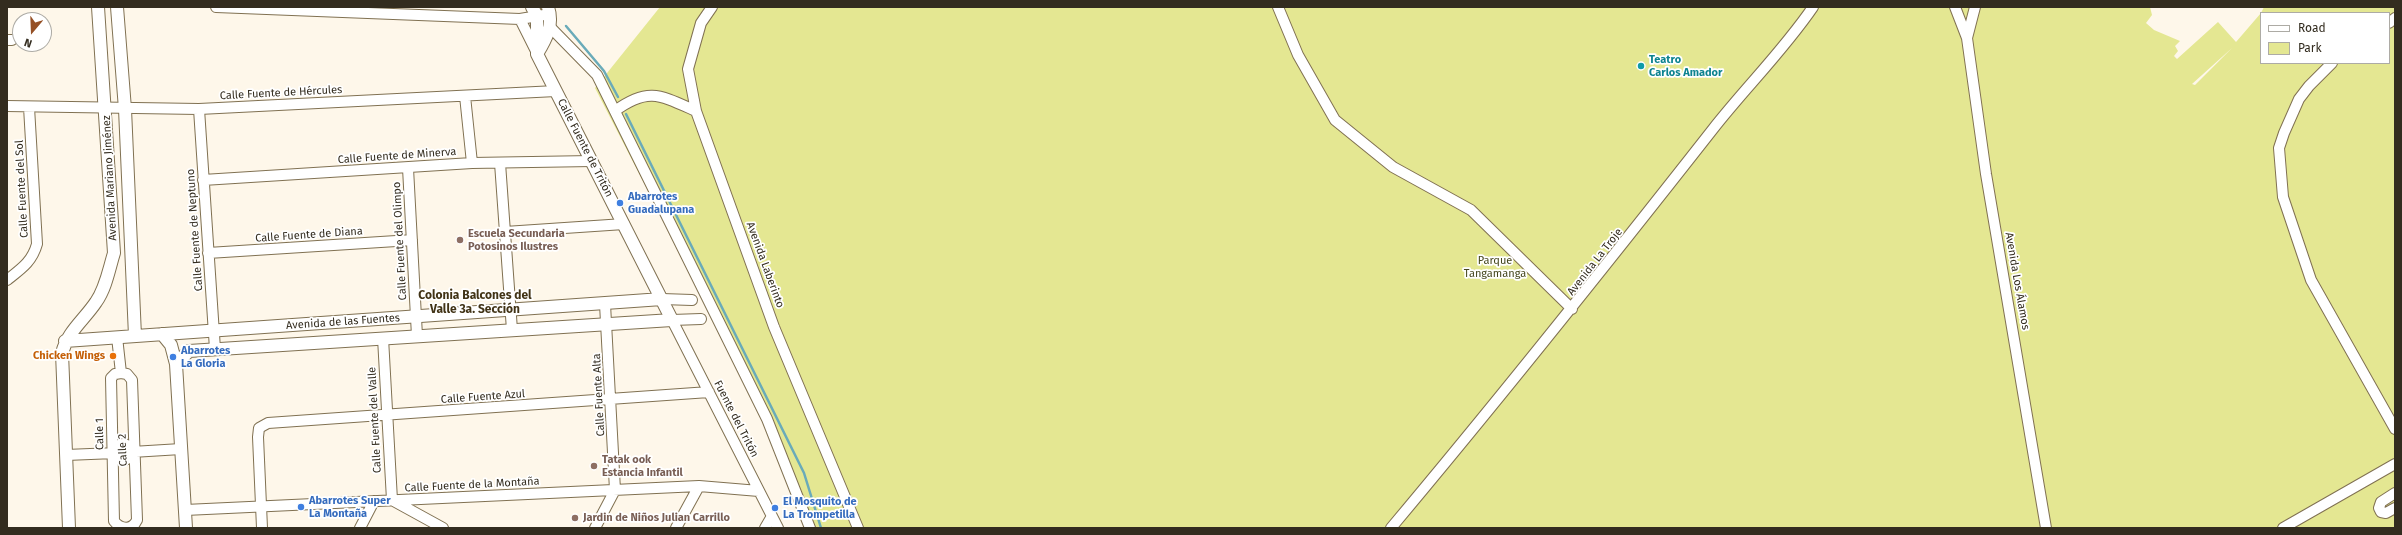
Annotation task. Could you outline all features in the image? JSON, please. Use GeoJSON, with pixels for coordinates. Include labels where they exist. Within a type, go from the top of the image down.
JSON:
{"type":"FeatureCollection","features":[{"type":"Feature","properties":{"kind":"street","name":"Avenida Mariano Jiménez"},"geometry":{"type":"LineString","coordinates":[[69,528],[62,353],[73,328],[97,301],[108,276],[114,253],[106,108],[98,7]]}},
{"type":"Feature","properties":{"kind":"street","name":"Avenida Mariano Jiménez"},"geometry":{"type":"LineString","coordinates":[[117,7],[124,109],[135,336]]}},
{"type":"Feature","properties":{"kind":"street"},"geometry":{"type":"LineString","coordinates":[[216,7],[520,19],[535,12],[549,10],[550,27],[546,40],[537,54]]}},
{"type":"Feature","properties":{"kind":"street","name":"Avenida Laberinto"},"geometry":{"type":"LineString","coordinates":[[712,7],[701,23],[688,69],[696,111],[774,327],[858,528]]}},
{"type":"Feature","properties":{"kind":"street"},"geometry":{"type":"LineString","coordinates":[[1278,7],[1298,55],[1335,120],[1394,167],[1471,210],[1572,309]]}},
{"type":"Feature","properties":{"kind":"street","name":"Avenida La Troje"},"geometry":{"type":"LineString","coordinates":[[1391,528],[1572,309],[1714,127],[1792,38],[1813,7]]}},
{"type":"Feature","properties":{"kind":"street","name":"Avenida Los Álamos"},"geometry":{"type":"LineString","coordinates":[[1955,7],[1967,38],[1986,174],[2046,528]]}},
{"type":"Feature","properties":{"kind":"street","name":"Avenida Los Álamos"},"geometry":{"type":"LineString","coordinates":[[1967,38],[1976,7]]}},
{"type":"Feature","properties":{"kind":"street"},"geometry":{"type":"LineString","coordinates":[[535,12],[537,54]]}},
{"type":"Feature","properties":{"kind":"street","name":"Calle Fuente de Tritón"},"geometry":{"type":"LineString","coordinates":[[520,19],[672,320]]}},
{"type":"Feature","properties":{"kind":"street"},"geometry":{"type":"LineString","coordinates":[[550,27],[597,75],[767,419],[810,528]]}},
{"type":"Feature","properties":{"kind":"street"},"geometry":{"type":"LineString","coordinates":[[2331,64],[2309,86],[2299,99],[2284,133],[2279,148],[2284,197],[2311,280],[2395,429]]}},
{"type":"Feature","properties":{"kind":"street","name":"Calle Fuente de Hércules"},"geometry":{"type":"LineString","coordinates":[[7,106],[199,109],[556,91]]}},
{"type":"Feature","properties":{"kind":"street"},"geometry":{"type":"LineString","coordinates":[[615,111],[641,95],[651,95],[675,102],[696,111]]}},
{"type":"Feature","properties":{"kind":"street"},"geometry":{"type":"LineString","coordinates":[[465,96],[472,163]]}},
{"type":"Feature","properties":{"kind":"street","name":"Calle Fuente del Sol"},"geometry":{"type":"LineString","coordinates":[[8,279],[26,266],[34,255],[37,244],[29,107]]}},
{"type":"Feature","properties":{"kind":"street","name":"Calle Fuente de Neptuno"},"geometry":{"type":"LineString","coordinates":[[199,109],[215,349]]}},
{"type":"Feature","properties":{"kind":"street","name":"Calle Fuente de Minerva"},"geometry":{"type":"LineString","coordinates":[[203,180],[472,163],[592,161]]}},
{"type":"Feature","properties":{"kind":"street"},"geometry":{"type":"LineString","coordinates":[[500,163],[512,330]]}},
{"type":"Feature","properties":{"kind":"street","name":"Calle Fuente del Olimpo"},"geometry":{"type":"LineString","coordinates":[[408,168],[417,336]]}},
{"type":"Feature","properties":{"kind":"street"},"geometry":{"type":"LineString","coordinates":[[505,232],[624,224]]}},
{"type":"Feature","properties":{"kind":"street"},"geometry":{"type":"LineString","coordinates":[[114,234],[130,233]]}},
{"type":"Feature","properties":{"kind":"street","name":"Calle Fuente de Diana"},"geometry":{"type":"LineString","coordinates":[[208,253],[412,240]]}},
{"type":"Feature","properties":{"kind":"street","name":"Avenida de las Fuentes"},"geometry":{"type":"LineString","coordinates":[[66,341],[662,300],[692,300]]}},
{"type":"Feature","properties":{"kind":"street","name":"Calle Fuente Alta"},"geometry":{"type":"LineString","coordinates":[[605,304],[615,490]]}},
{"type":"Feature","properties":{"kind":"street","name":"Avenida de las Fuentes"},"geometry":{"type":"LineString","coordinates":[[176,364],[189,351],[701,319]]}},
{"type":"Feature","properties":{"kind":"street","name":"Fuente del Tritón"},"geometry":{"type":"LineString","coordinates":[[672,320],[778,528]]}},
{"type":"Feature","properties":{"kind":"street"},"geometry":{"type":"LineString","coordinates":[[162,334],[171,345],[176,364],[186,528]]}},
{"type":"Feature","properties":{"kind":"street"},"geometry":{"type":"LineString","coordinates":[[117,337],[121,373]]}},
{"type":"Feature","properties":{"kind":"street","name":"Calle Fuente del Valle"},"geometry":{"type":"LineString","coordinates":[[383,338],[392,500]]}},
{"type":"Feature","properties":{"kind":"street","name":"Calle 2"},"geometry":{"type":"LineString","coordinates":[[121,373],[127,374],[132,380],[133,452],[137,520],[136,524],[127,528]]}},
{"type":"Feature","properties":{"kind":"street","name":"Calle 1"},"geometry":{"type":"LineString","coordinates":[[121,373],[115,374],[111,378],[114,453],[114,521],[121,527],[127,528]]}},
{"type":"Feature","properties":{"kind":"street","name":"Calle Fuente Azul"},"geometry":{"type":"LineString","coordinates":[[262,506],[258,437],[259,428],[268,423],[388,416],[709,392]]}},
{"type":"Feature","properties":{"kind":"street"},"geometry":{"type":"LineString","coordinates":[[66,455],[114,453],[117,458],[125,460],[130,457],[133,452],[181,449]]}},
{"type":"Feature","properties":{"kind":"street"},"geometry":{"type":"LineString","coordinates":[[2283,528],[2395,464]]}},
{"type":"Feature","properties":{"kind":"street"},"geometry":{"type":"LineString","coordinates":[[676,528],[699,486]]}},
{"type":"Feature","properties":{"kind":"street","name":"Calle Fuente de la Montaña"},"geometry":{"type":"LineString","coordinates":[[185,510],[699,486],[759,491]]}},
{"type":"Feature","properties":{"kind":"street"},"geometry":{"type":"LineString","coordinates":[[595,528],[615,490]]}},
{"type":"Feature","properties":{"kind":"street"},"geometry":{"type":"LineString","coordinates":[[2395,493],[2381,502],[2379,508],[2381,512],[2386,513],[2395,508]]}},
{"type":"Feature","properties":{"kind":"street"},"geometry":{"type":"LineString","coordinates":[[392,500],[443,528]]}},
{"type":"Feature","properties":{"kind":"street"},"geometry":{"type":"LineString","coordinates":[[360,528],[374,501]]}},
{"type":"Feature","properties":{"kind":"street"},"geometry":{"type":"LineString","coordinates":[[262,506],[262,528]]}},
{"type":"Feature","properties":{"kind":"street"},"geometry":{"type":"LineString","coordinates":[[765,528],[772,516]]}},
{"type":"Feature","properties":{"kind":"green space","name":"Parque Tangamanga"},"geometry":{"type":"Polygon","coordinates":[[[660,7],[2150,7],[2152,15],[2146,23],[2154,30],[2180,41],[2175,46],[2178,51],[2174,56],[2177,59],[2218,22],[2236,42],[2260,14],[2260,64],[2390,64],[2390,12],[2262,12],[2264,7],[2395,7],[2395,528],[805,528],[785,469],[735,360],[595,88],[660,7]],[[2232,48],[2192,84],[2195,85],[2232,48]]]}},
{"type":"Feature","properties":{"kind":"waterway"},"geometry":{"type":"LineString","coordinates":[[566,26],[604,71],[618,97]]}},
{"type":"Feature","properties":{"kind":"waterway"},"geometry":{"type":"LineString","coordinates":[[626,114],[804,473],[821,528]]}},
{"type":"Feature","properties":{"kind":"place","name":"Teatro Carlos Amador"},"geometry":{"type":"Point","coordinates":[1641,66]}},
{"type":"Feature","properties":{"kind":"place","name":"Abarrotes Guadalupana"},"geometry":{"type":"Point","coordinates":[620,203]}},
{"type":"Feature","properties":{"kind":"place","name":"Escuela Secundaria Potosinos Ilustres"},"geometry":{"type":"Point","coordinates":[460,240]}},
{"type":"Feature","properties":{"kind":"place","name":"Chicken Wings"},"geometry":{"type":"Point","coordinates":[113,356]}},
{"type":"Feature","properties":{"kind":"place","name":"Abarrotes La Gloria"},"geometry":{"type":"Point","coordinates":[173,357]}},
{"type":"Feature","properties":{"kind":"place","name":"Tatak ook Estancia Infantil"},"geometry":{"type":"Point","coordinates":[594,466]}},
{"type":"Feature","properties":{"kind":"place","name":"Abarrotes Super La Montaña"},"geometry":{"type":"Point","coordinates":[301,507]}},
{"type":"Feature","properties":{"kind":"place","name":"El Mosquito de La Trompetilla"},"geometry":{"type":"Point","coordinates":[775,508]}},
{"type":"Feature","properties":{"kind":"place","name":"Jardin de Niños Julian Carrillo"},"geometry":{"type":"Point","coordinates":[575,518]}},
{"type":"Feature","properties":{"kind":"district","name":"Colonia Balcones del Valle 3a. Sección"},"geometry":{"type":"Point","coordinates":[475,303]}}]}
